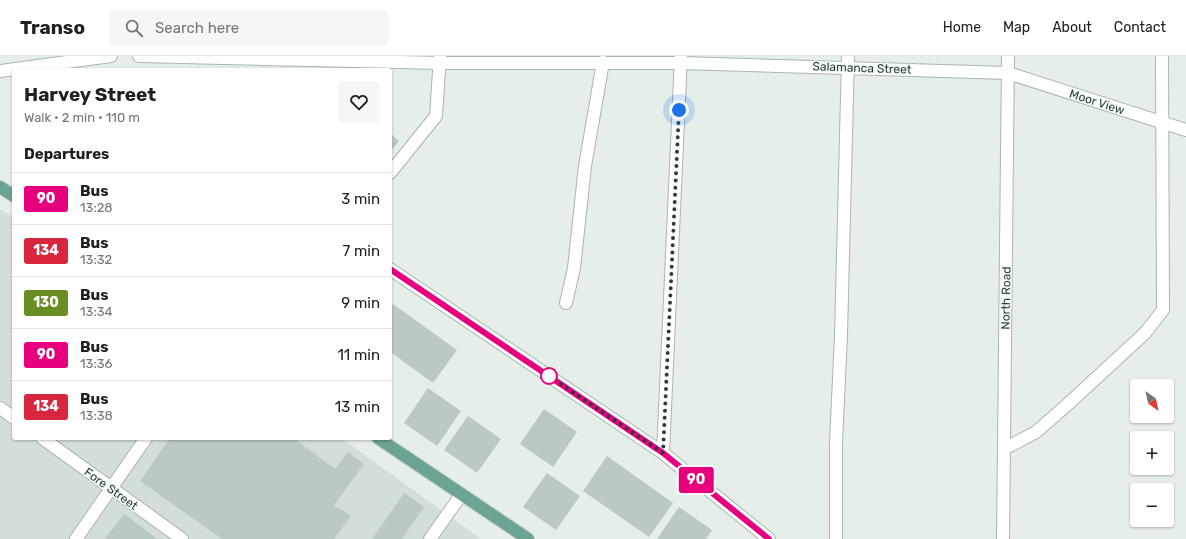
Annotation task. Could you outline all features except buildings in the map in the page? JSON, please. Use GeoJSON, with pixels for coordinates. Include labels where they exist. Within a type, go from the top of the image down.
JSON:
{"type":"FeatureCollection","features":[{"type":"Feature","properties":{"kind":"main road"},"geometry":{"type":"LineString","coordinates":[[0,187],[12,195]]}},
{"type":"Feature","properties":{"kind":"main road"},"geometry":{"type":"LineString","coordinates":[[381,440],[528,539]]}},
{"type":"Feature","properties":{"kind":"street"},"geometry":{"type":"LineString","coordinates":[[22,68],[111,56]]}},
{"type":"Feature","properties":{"kind":"street","name":"Salamanca Street"},"geometry":{"type":"LineString","coordinates":[[139,56],[603,62],[681,60],[848,62],[1008,73]]}},
{"type":"Feature","properties":{"kind":"street","name":"North Road"},"geometry":{"type":"LineString","coordinates":[[1003,539],[1008,56]]}},
{"type":"Feature","properties":{"kind":"street"},"geometry":{"type":"LineString","coordinates":[[1004,449],[1036,432],[1067,405],[1146,332],[1163,310],[1162,56]]}},
{"type":"Feature","properties":{"kind":"street"},"geometry":{"type":"LineString","coordinates":[[392,171],[436,116],[440,60]]}},
{"type":"Feature","properties":{"kind":"street"},"geometry":{"type":"LineString","coordinates":[[663,453],[681,60]]}},
{"type":"Feature","properties":{"kind":"street"},"geometry":{"type":"LineString","coordinates":[[566,303],[574,268],[585,166],[603,62]]}},
{"type":"Feature","properties":{"kind":"street"},"geometry":{"type":"LineString","coordinates":[[836,539],[836,443],[841,334],[848,62]]}},
{"type":"Feature","properties":{"kind":"street"},"geometry":{"type":"LineString","coordinates":[[0,71],[12,69]]}},
{"type":"Feature","properties":{"kind":"street","name":"Moor View"},"geometry":{"type":"LineString","coordinates":[[1008,73],[1186,130]]}},
{"type":"Feature","properties":{"kind":"street"},"geometry":{"type":"LineString","coordinates":[[392,270],[663,453],[769,539]]}},
{"type":"Feature","properties":{"kind":"street"},"geometry":{"type":"LineString","coordinates":[[0,408],[12,417]]}},
{"type":"Feature","properties":{"kind":"street","name":"Fore Street"},"geometry":{"type":"LineString","coordinates":[[45,440],[182,539]]}},
{"type":"Feature","properties":{"kind":"street"},"geometry":{"type":"LineString","coordinates":[[76,539],[112,490],[145,440]]}},
{"type":"Feature","properties":{"kind":"street"},"geometry":{"type":"LineString","coordinates":[[430,539],[461,495]]}},
{"type":"Feature","properties":{"kind":"shaded area"},"geometry":{"type":"Polygon","coordinates":[[[0,209],[12,217],[12,440],[344,440],[481,539],[0,539],[0,209]]]}},
{"type":"Feature","properties":{"kind":"bus line","name":"90"},"geometry":{"type":"LineString","coordinates":[[392,270],[663,453],[769,539]]}},
{"type":"Feature","properties":{"kind":"route"},"geometry":{"type":"LineString","coordinates":[[549,376],[546,374],[663,453],[679,110]]}}]}
